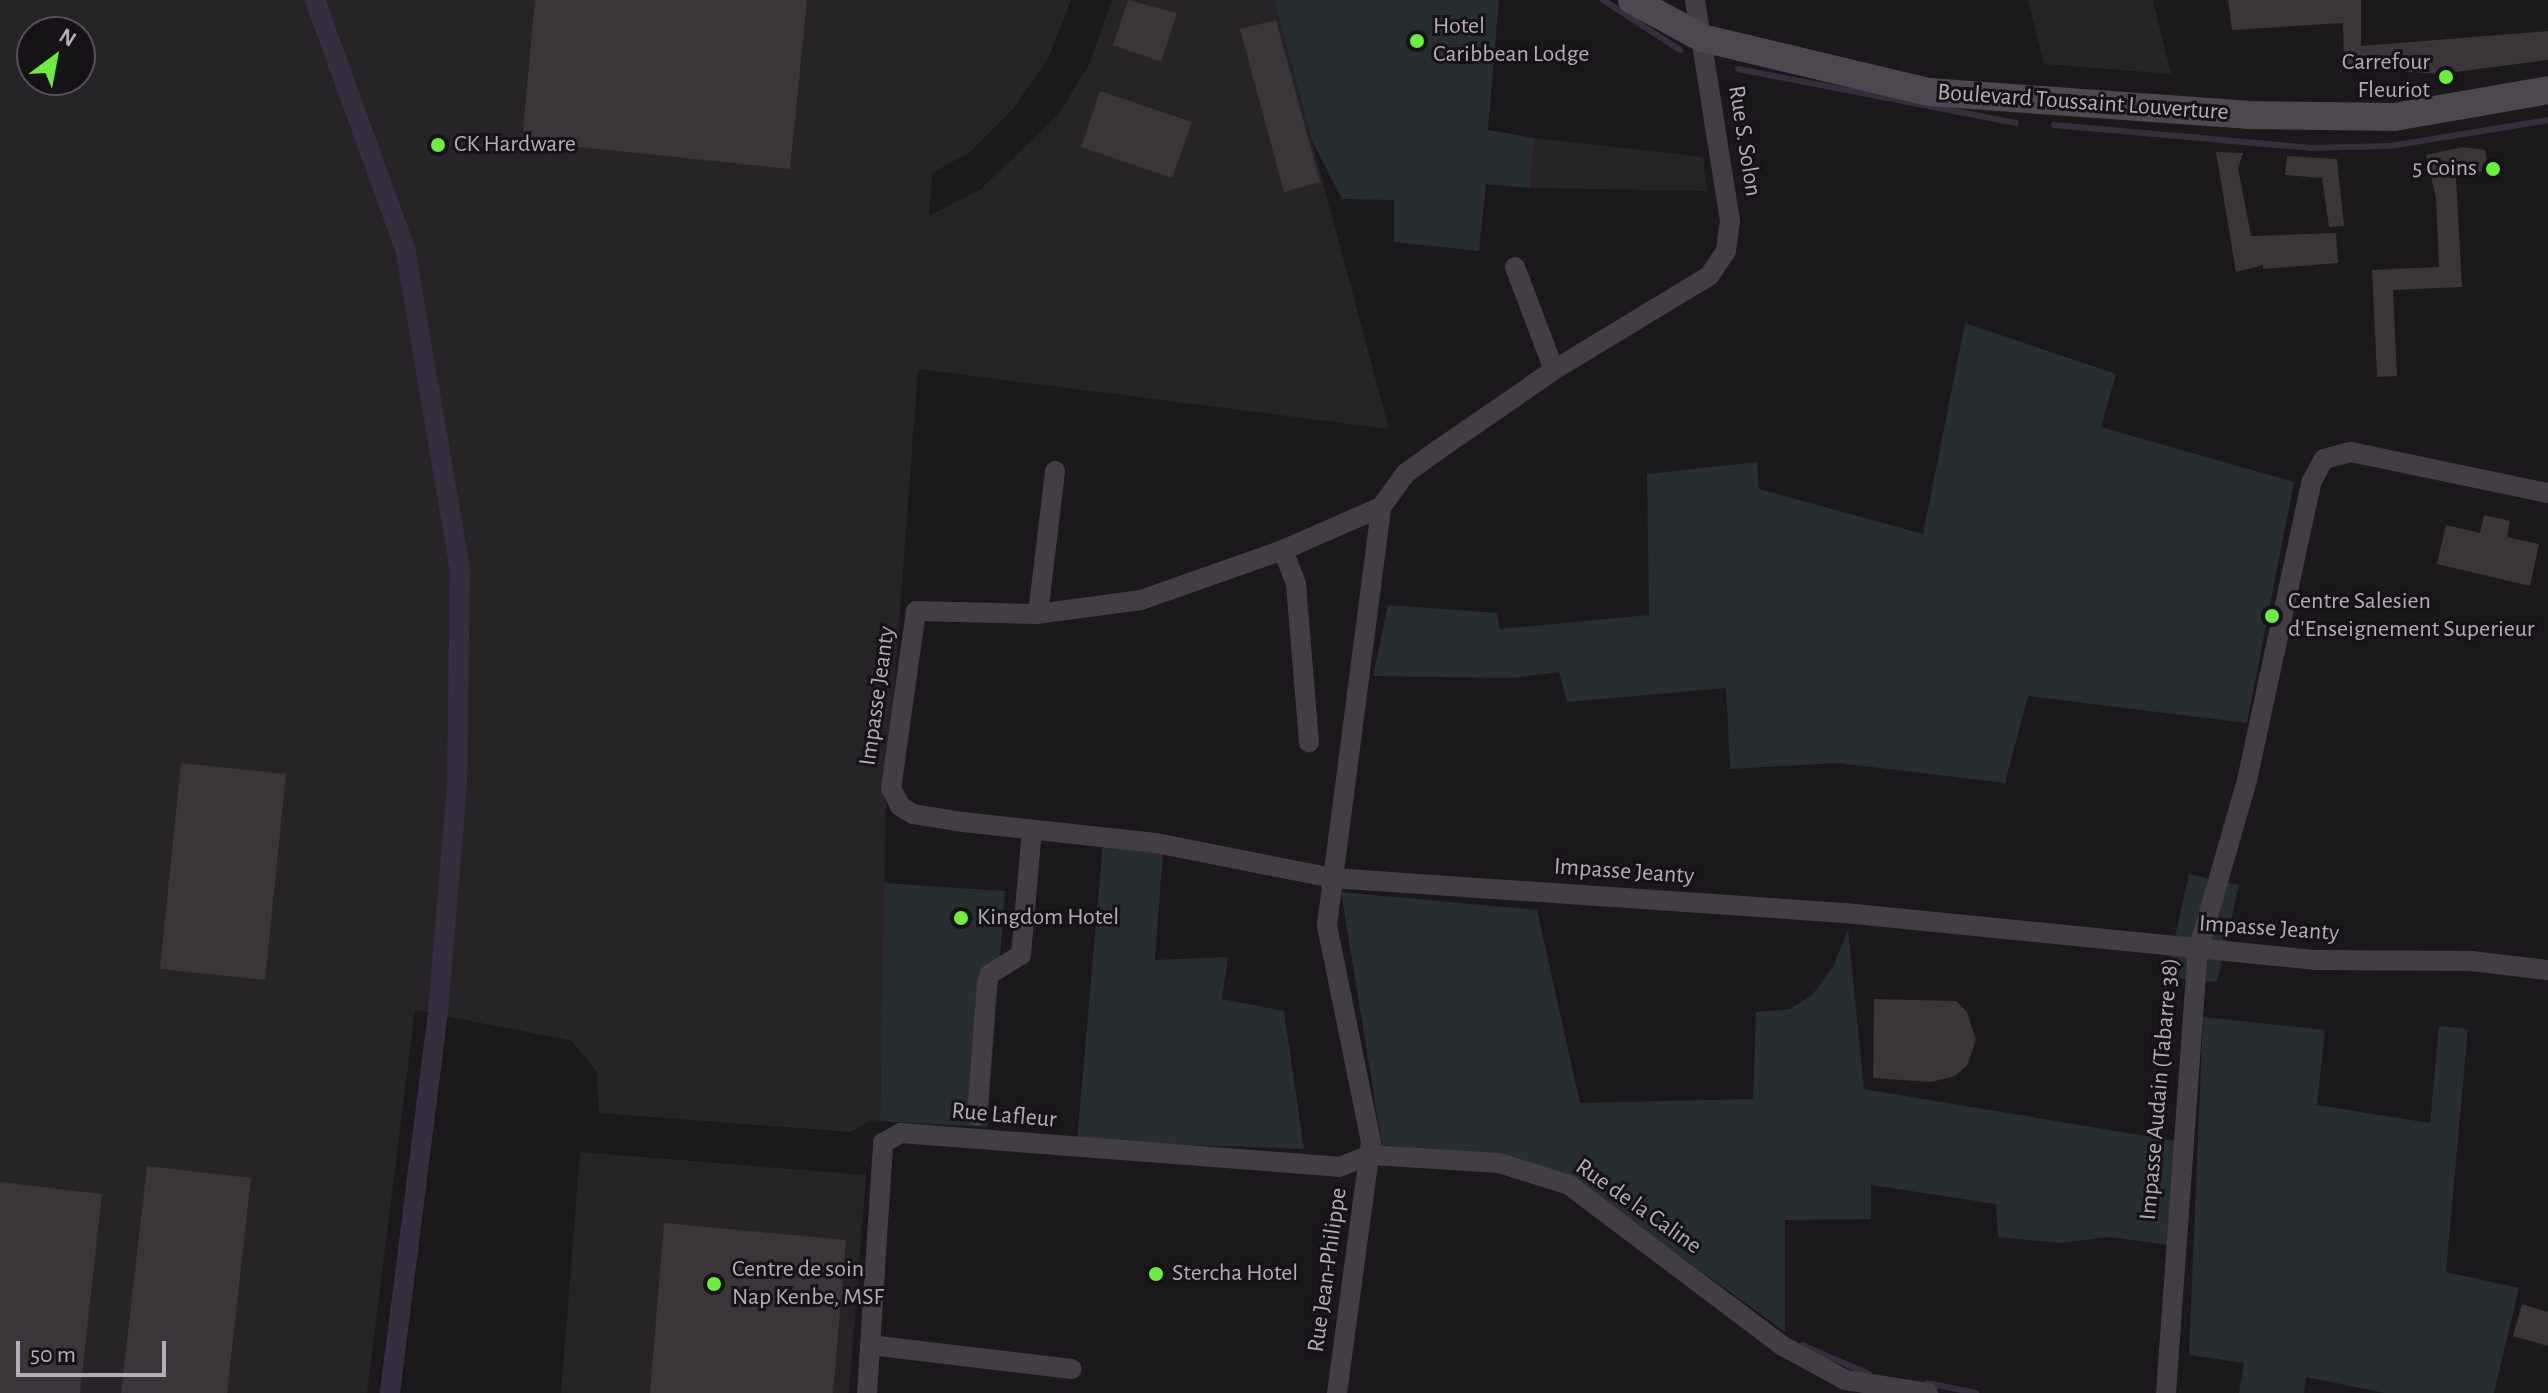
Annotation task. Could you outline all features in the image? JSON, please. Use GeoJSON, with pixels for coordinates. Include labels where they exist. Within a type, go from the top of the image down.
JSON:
{"type":"FeatureCollection","features":[{"type":"Feature","properties":{"kind":"main road","name":"Boulevard Toussaint Louverture"},"geometry":{"type":"LineString","coordinates":[[1632,0],[1702,38],[1929,92],[2247,115],[2394,117],[2548,90]]}},
{"type":"Feature","properties":{"kind":"street","name":"Rue S. Solon"},"geometry":{"type":"LineString","coordinates":[[1554,370],[1686,295],[1709,276],[1726,251],[1730,221],[1695,0]]}},
{"type":"Feature","properties":{"kind":"street"},"geometry":{"type":"LineString","coordinates":[[1055,471],[1038,614],[1141,600],[1283,550],[1381,507],[1406,473],[1554,370],[1515,267]]}},
{"type":"Feature","properties":{"kind":"street","name":"Impasse Audain (Tabarre 38)"},"geometry":{"type":"LineString","coordinates":[[2166,1393],[2198,951],[2247,780],[2311,483],[2324,459],[2351,452],[2548,493]]}},
{"type":"Feature","properties":{"kind":"street","name":"Rue Jean-Philippe"},"geometry":{"type":"LineString","coordinates":[[1337,1393],[1371,1155],[1327,925],[1381,507]]}},
{"type":"Feature","properties":{"kind":"street"},"geometry":{"type":"LineString","coordinates":[[1283,550],[1296,584],[1309,742]]}},
{"type":"Feature","properties":{"kind":"street","name":"Impasse Jeanty"},"geometry":{"type":"LineString","coordinates":[[1038,614],[916,611],[891,788],[900,806],[913,814],[1156,843],[1332,878],[1845,913],[2198,951],[2317,960],[2471,961],[2548,970]]}},
{"type":"Feature","properties":{"kind":"street"},"geometry":{"type":"LineString","coordinates":[[977,1116],[987,983],[990,974],[1021,955],[1032,829]]}},
{"type":"Feature","properties":{"kind":"street","name":"Rue Lafleur"},"geometry":{"type":"LineString","coordinates":[[867,1393],[883,1143],[901,1133],[1339,1167],[1371,1155]]}},
{"type":"Feature","properties":{"kind":"street","name":"Rue de la Caline"},"geometry":{"type":"LineString","coordinates":[[1371,1155],[1499,1163],[1569,1185],[1783,1346],[1844,1387],[1928,1393]]}},
{"type":"Feature","properties":{"kind":"street"},"geometry":{"type":"LineString","coordinates":[[870,1345],[1072,1369]]}},
{"type":"Feature","properties":{"kind":"shaded area"},"geometry":{"type":"Polygon","coordinates":[[[0,0],[1071,0],[1048,59],[1012,110],[970,152],[932,173],[929,216],[981,189],[1058,115],[1089,65],[1112,0],[1274,0],[1389,429],[918,369],[886,799],[880,1121],[871,1120],[851,1132],[599,1113],[597,1072],[572,1041],[415,1010],[367,1393],[0,1393],[0,0]]]}},
{"type":"Feature","properties":{"kind":"shaded area"},"geometry":{"type":"Polygon","coordinates":[[[1274,0],[1499,0],[1488,130],[1534,138],[1530,188],[1486,184],[1479,251],[1394,242],[1394,200],[1342,199],[1312,141],[1274,0]]]}},
{"type":"Feature","properties":{"kind":"shaded area"},"geometry":{"type":"Polygon","coordinates":[[[2028,0],[2153,0],[2171,74],[2044,64],[2028,0]]]}},
{"type":"Feature","properties":{"kind":"shaded area"},"geometry":{"type":"Polygon","coordinates":[[[1534,138],[1703,157],[1707,191],[1530,188],[1534,138]]]}},
{"type":"Feature","properties":{"kind":"shaded area"},"geometry":{"type":"Polygon","coordinates":[[[1965,323],[2116,374],[2101,427],[2294,482],[2247,723],[2028,696],[2005,783],[1838,763],[1730,769],[1726,688],[1567,702],[1559,672],[1511,678],[1373,676],[1388,605],[1497,613],[1500,629],[1649,615],[1647,474],[1757,462],[1759,489],[1923,534],[1965,323]]]}},
{"type":"Feature","properties":{"kind":"shaded area"},"geometry":{"type":"Polygon","coordinates":[[[1103,842],[1163,853],[1155,960],[1228,957],[1222,999],[1284,1011],[1304,1149],[1077,1141],[1103,842]]]}},
{"type":"Feature","properties":{"kind":"shaded area"},"geometry":{"type":"Polygon","coordinates":[[[2189,874],[2239,885],[2217,982],[2166,977],[2189,874]]]}},
{"type":"Feature","properties":{"kind":"shaded area"},"geometry":{"type":"Polygon","coordinates":[[[884,883],[1005,891],[987,1127],[880,1121],[884,883]]]}},
{"type":"Feature","properties":{"kind":"shaded area"},"geometry":{"type":"Polygon","coordinates":[[[1341,892],[1537,910],[1580,1103],[1753,1099],[1756,1012],[1790,1009],[1812,995],[1833,967],[1848,929],[1864,1089],[2176,1141],[2167,1245],[2110,1237],[2059,1243],[1998,1237],[1996,1204],[1871,1185],[1871,1219],[1785,1220],[1785,1332],[1566,1173],[1480,1154],[1382,1145],[1341,892]]]}},
{"type":"Feature","properties":{"kind":"shaded area"},"geometry":{"type":"Polygon","coordinates":[[[2203,1017],[2325,1030],[2317,1105],[2430,1123],[2439,1026],[2468,1029],[2446,1272],[2519,1288],[2494,1393],[2385,1393],[2306,1377],[2304,1393],[2239,1393],[2244,1363],[2189,1355],[2203,1017]]]}},
{"type":"Feature","properties":{"kind":"shaded area","name":"Centre de soin Nap Kenbe, MSF"},"geometry":{"type":"Polygon","coordinates":[[[580,1152],[866,1175],[849,1393],[561,1393],[580,1152]]]}},
{"type":"Feature","properties":{"kind":"building"},"geometry":{"type":"Polygon","coordinates":[[[535,0],[807,0],[790,169],[522,141],[535,0]]]}},
{"type":"Feature","properties":{"kind":"building"},"geometry":{"type":"Polygon","coordinates":[[[1128,0],[1177,13],[1161,62],[1113,45],[1128,0]]]}},
{"type":"Feature","properties":{"kind":"building"},"geometry":{"type":"Polygon","coordinates":[[[2228,0],[2361,0],[2361,46],[2548,31],[2548,60],[2440,74],[2344,67],[2343,23],[2232,30],[2228,0]]]}},
{"type":"Feature","properties":{"kind":"building"},"geometry":{"type":"Polygon","coordinates":[[[1276,20],[1320,182],[1284,192],[1240,29],[1276,20]]]}},
{"type":"Feature","properties":{"kind":"building"},"geometry":{"type":"Polygon","coordinates":[[[1100,91],[1192,122],[1172,178],[1081,147],[1100,91]]]}},
{"type":"Feature","properties":{"kind":"building"},"geometry":{"type":"Polygon","coordinates":[[[2463,147],[2485,150],[2489,170],[2456,177],[2462,287],[2393,290],[2397,376],[2377,377],[2372,270],[2439,267],[2436,198],[2426,155],[2463,147]]]}},
{"type":"Feature","properties":{"kind":"building"},"geometry":{"type":"Polygon","coordinates":[[[2216,152],[2243,153],[2238,168],[2251,236],[2336,233],[2338,263],[2263,269],[2263,265],[2236,272],[2216,152]]]}},
{"type":"Feature","properties":{"kind":"building"},"geometry":{"type":"Polygon","coordinates":[[[2287,156],[2337,159],[2344,226],[2329,227],[2322,178],[2285,175],[2287,156]]]}},
{"type":"Feature","properties":{"kind":"building"},"geometry":{"type":"Polygon","coordinates":[[[2484,515],[2510,521],[2507,537],[2539,544],[2530,586],[2437,564],[2446,525],[2480,533],[2484,515]]]}},
{"type":"Feature","properties":{"kind":"building"},"geometry":{"type":"Polygon","coordinates":[[[181,763],[286,774],[265,980],[160,969],[181,763]]]}},
{"type":"Feature","properties":{"kind":"building"},"geometry":{"type":"Polygon","coordinates":[[[1874,999],[1956,1001],[1967,1012],[1976,1040],[1967,1066],[1955,1076],[1931,1082],[1873,1078],[1874,999]]]}},
{"type":"Feature","properties":{"kind":"building"},"geometry":{"type":"Polygon","coordinates":[[[147,1166],[251,1178],[227,1393],[121,1393],[147,1166]]]}},
{"type":"Feature","properties":{"kind":"building"},"geometry":{"type":"Polygon","coordinates":[[[0,1182],[102,1194],[80,1393],[0,1393],[0,1182]]]}},
{"type":"Feature","properties":{"kind":"building"},"geometry":{"type":"Polygon","coordinates":[[[664,1223],[846,1240],[833,1393],[650,1393],[664,1223]]]}},
{"type":"Feature","properties":{"kind":"building"},"geometry":{"type":"Polygon","coordinates":[[[2522,1304],[2548,1312],[2548,1346],[2513,1336],[2522,1304]]]}},
{"type":"Feature","properties":{"kind":"waterway"},"geometry":{"type":"LineString","coordinates":[[315,0],[405,248],[460,570],[457,786],[438,1012],[390,1393]]}},
{"type":"Feature","properties":{"kind":"waterway"},"geometry":{"type":"LineString","coordinates":[[1603,0],[1680,50]]}},
{"type":"Feature","properties":{"kind":"waterway"},"geometry":{"type":"LineString","coordinates":[[1738,69],[2016,123]]}},
{"type":"Feature","properties":{"kind":"waterway"},"geometry":{"type":"LineString","coordinates":[[2054,125],[2310,148],[2390,146],[2548,120]]}},
{"type":"Feature","properties":{"kind":"waterway"},"geometry":{"type":"LineString","coordinates":[[1802,1345],[1869,1374]]}},
{"type":"Feature","properties":{"kind":"waterway"},"geometry":{"type":"LineString","coordinates":[[1927,1383],[1976,1393]]}},
{"type":"Feature","properties":{"kind":"place","name":"Hotel Caribbean Lodge"},"geometry":{"type":"Point","coordinates":[1417,41]}},
{"type":"Feature","properties":{"kind":"place","name":"Carrefour Fleuriot"},"geometry":{"type":"Point","coordinates":[2446,77]}},
{"type":"Feature","properties":{"kind":"place","name":"CK Hardware"},"geometry":{"type":"Point","coordinates":[438,145]}},
{"type":"Feature","properties":{"kind":"place","name":"5 Coins"},"geometry":{"type":"Point","coordinates":[2493,169]}},
{"type":"Feature","properties":{"kind":"place","name":"Centre Salesien d'Enseignement Superieur"},"geometry":{"type":"Point","coordinates":[2272,616]}},
{"type":"Feature","properties":{"kind":"place","name":"Kingdom Hotel"},"geometry":{"type":"Point","coordinates":[961,918]}},
{"type":"Feature","properties":{"kind":"place","name":"Stercha Hotel"},"geometry":{"type":"Point","coordinates":[1156,1274]}},
{"type":"Feature","properties":{"kind":"place","name":"Centre de soin Nap Kenbe, MSF"},"geometry":{"type":"Point","coordinates":[714,1284]}}]}
